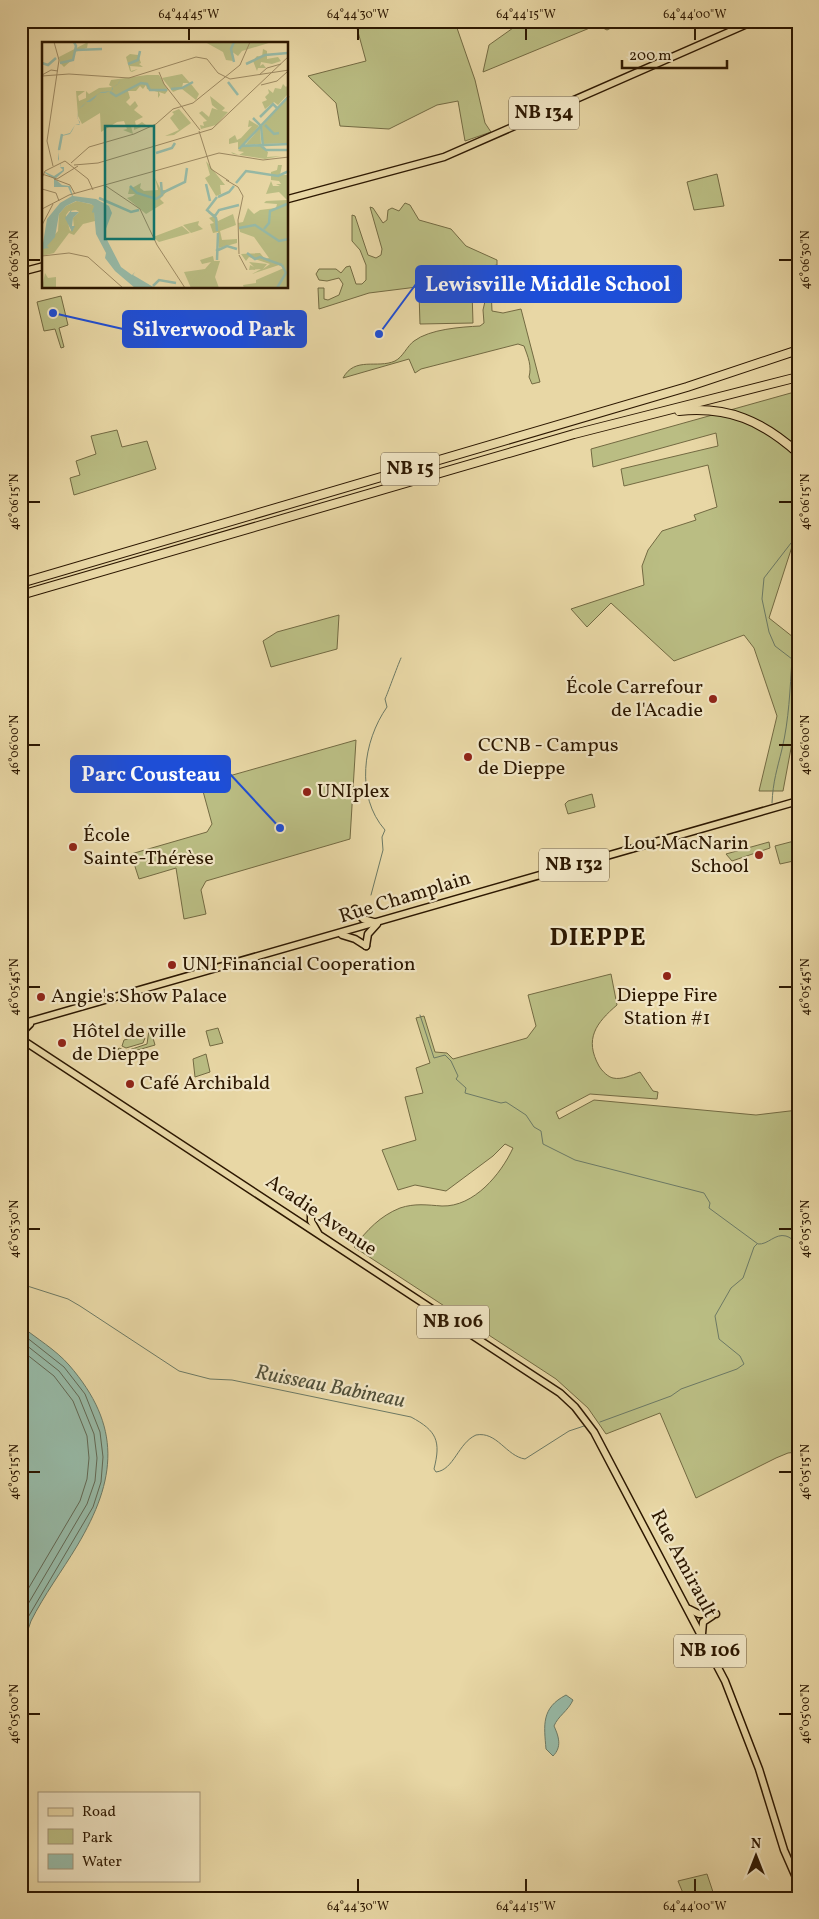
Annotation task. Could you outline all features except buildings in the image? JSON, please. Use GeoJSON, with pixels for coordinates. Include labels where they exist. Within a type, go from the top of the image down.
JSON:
{"type":"FeatureCollection","features":[{"type":"Feature","properties":{"kind":"highway","name":"NB 15"},"geometry":{"type":"LineString","coordinates":[[21,583],[687,387],[798,350]]}},
{"type":"Feature","properties":{"kind":"highway","name":"NB 15"},"geometry":{"type":"LineString","coordinates":[[21,595],[574,434],[798,377]]}},
{"type":"Feature","properties":{"kind":"highway"},"geometry":{"type":"LineString","coordinates":[[655,413],[710,410],[753,420],[779,436],[798,453]]}},
{"type":"Feature","properties":{"kind":"main road","name":"NB 134"},"geometry":{"type":"LineString","coordinates":[[289,199],[444,157],[754,21]]}},
{"type":"Feature","properties":{"kind":"main road"},"geometry":{"type":"LineString","coordinates":[[21,272],[42,267]]}},
{"type":"Feature","properties":{"kind":"main road","name":"Rue Champlain"},"geometry":{"type":"LineString","coordinates":[[21,1024],[798,801]]}},
{"type":"Feature","properties":{"kind":"main road"},"geometry":{"type":"LineString","coordinates":[[336,935],[347,935],[366,946],[368,934],[378,923],[363,919],[355,909]]}},
{"type":"Feature","properties":{"kind":"main road"},"geometry":{"type":"LineString","coordinates":[[22,1040],[23,1028],[39,1020]]}},
{"type":"Feature","properties":{"kind":"main road","name":"Acadie Avenue"},"geometry":{"type":"LineString","coordinates":[[22,1040],[560,1393],[575,1407],[594,1432]]}},
{"type":"Feature","properties":{"kind":"main road"},"geometry":{"type":"LineString","coordinates":[[311,1210],[311,1220],[318,1234]]}},
{"type":"Feature","properties":{"kind":"main road","name":"Rue Amirault"},"geometry":{"type":"LineString","coordinates":[[594,1432],[725,1681],[759,1769],[784,1850],[798,1882]]}},
{"type":"Feature","properties":{"kind":"main road"},"geometry":{"type":"LineString","coordinates":[[688,1609],[699,1614],[716,1614],[703,1622],[702,1635]]}},
{"type":"Feature","properties":{"kind":"green space"},"geometry":{"type":"Polygon","coordinates":[[[355,21],[436,21],[437,26],[457,28],[475,80],[485,123],[491,132],[465,141],[458,101],[437,105],[389,129],[340,126],[336,103],[308,76],[366,61],[355,21]]]}},
{"type":"Feature","properties":{"kind":"green space"},"geometry":{"type":"Polygon","coordinates":[[[509,21],[625,21],[607,30],[597,25],[483,72],[489,45],[513,28],[509,21]]]}},
{"type":"Feature","properties":{"kind":"green space"},"geometry":{"type":"Polygon","coordinates":[[[717,174],[724,206],[694,210],[687,182],[717,174]]]}},
{"type":"Feature","properties":{"kind":"green space"},"geometry":{"type":"Polygon","coordinates":[[[405,203],[410,205],[419,220],[451,229],[466,246],[497,260],[497,265],[486,267],[481,278],[484,286],[491,289],[492,311],[503,313],[521,309],[540,382],[532,384],[529,377],[530,365],[527,354],[524,346],[518,344],[421,369],[415,373],[409,359],[343,378],[348,371],[360,365],[395,361],[414,341],[428,334],[446,329],[480,326],[484,323],[483,310],[486,297],[472,283],[461,289],[417,287],[369,293],[319,309],[318,288],[324,288],[324,299],[328,300],[339,295],[343,284],[339,278],[327,281],[319,280],[316,274],[319,269],[336,269],[341,273],[346,267],[350,266],[356,284],[362,284],[366,280],[366,265],[360,250],[352,241],[352,215],[355,216],[368,255],[376,258],[381,255],[382,249],[370,207],[373,208],[383,223],[387,220],[388,210],[392,208],[399,211],[405,203]]]}},
{"type":"Feature","properties":{"kind":"green space"},"geometry":{"type":"Polygon","coordinates":[[[472,291],[473,323],[420,324],[419,293],[472,291]]]}},
{"type":"Feature","properties":{"kind":"green space"},"geometry":{"type":"Polygon","coordinates":[[[61,296],[68,325],[59,328],[64,347],[61,348],[55,329],[44,331],[37,302],[61,296]]]}},
{"type":"Feature","properties":{"kind":"green space"},"geometry":{"type":"Polygon","coordinates":[[[798,391],[798,528],[769,618],[798,641],[798,711],[783,791],[759,791],[777,716],[754,648],[744,635],[674,661],[611,603],[587,627],[571,609],[644,585],[642,566],[648,550],[662,531],[696,520],[694,515],[717,507],[708,465],[624,486],[621,469],[718,446],[716,433],[593,467],[591,449],[798,391]]]}},
{"type":"Feature","properties":{"kind":"green space"},"geometry":{"type":"Polygon","coordinates":[[[117,430],[122,447],[147,441],[156,469],[74,495],[70,478],[80,475],[76,461],[96,454],[91,436],[117,430]]]}},
{"type":"Feature","properties":{"kind":"green space"},"geometry":{"type":"Polygon","coordinates":[[[339,615],[337,649],[271,667],[263,641],[277,632],[339,615]]]}},
{"type":"Feature","properties":{"kind":"green space"},"geometry":{"type":"Polygon","coordinates":[[[356,740],[350,839],[206,881],[201,890],[206,914],[184,919],[176,868],[139,879],[131,854],[207,832],[212,824],[201,784],[356,740]]]}},
{"type":"Feature","properties":{"kind":"green space"},"geometry":{"type":"Polygon","coordinates":[[[592,794],[595,807],[568,814],[565,804],[568,801],[592,794]]]}},
{"type":"Feature","properties":{"kind":"green space"},"geometry":{"type":"Polygon","coordinates":[[[798,840],[798,860],[780,864],[775,846],[798,840]]]}},
{"type":"Feature","properties":{"kind":"green space"},"geometry":{"type":"Polygon","coordinates":[[[769,842],[770,848],[732,861],[726,854],[769,842]]]}},
{"type":"Feature","properties":{"kind":"green space"},"geometry":{"type":"Polygon","coordinates":[[[611,974],[617,1005],[603,1018],[594,1032],[593,1048],[595,1056],[602,1070],[611,1077],[623,1078],[640,1072],[653,1091],[658,1092],[657,1099],[590,1094],[556,1112],[559,1119],[594,1100],[756,1115],[798,1110],[798,1452],[788,1453],[776,1458],[696,1498],[660,1413],[606,1434],[588,1408],[556,1379],[354,1247],[374,1224],[400,1208],[416,1205],[454,1205],[475,1195],[494,1178],[513,1148],[505,1144],[493,1156],[446,1191],[415,1185],[398,1190],[382,1150],[416,1140],[405,1097],[423,1093],[416,1068],[430,1063],[416,1018],[424,1016],[435,1052],[447,1053],[453,1059],[527,1038],[536,1026],[528,995],[611,974]]]}},
{"type":"Feature","properties":{"kind":"green space"},"geometry":{"type":"Polygon","coordinates":[[[218,1028],[223,1043],[210,1046],[206,1031],[218,1028]]]}},
{"type":"Feature","properties":{"kind":"green space"},"geometry":{"type":"Polygon","coordinates":[[[149,1030],[155,1045],[121,1055],[119,1048],[126,1051],[147,1044],[149,1030]]]}},
{"type":"Feature","properties":{"kind":"green space"},"geometry":{"type":"Polygon","coordinates":[[[142,1035],[145,1038],[143,1043],[126,1048],[122,1046],[124,1040],[142,1035]]]}},
{"type":"Feature","properties":{"kind":"green space"},"geometry":{"type":"Polygon","coordinates":[[[206,1054],[210,1072],[195,1077],[193,1059],[206,1054]]]}},
{"type":"Feature","properties":{"kind":"green space"},"geometry":{"type":"Polygon","coordinates":[[[707,1874],[715,1898],[685,1898],[678,1881],[707,1874]]]}},
{"type":"Feature","properties":{"kind":"water"},"geometry":{"type":"Polygon","coordinates":[[[21,1326],[64,1360],[86,1388],[98,1410],[105,1431],[108,1453],[106,1475],[100,1498],[77,1546],[47,1592],[31,1621],[21,1654],[21,1326]]]}},
{"type":"Feature","properties":{"kind":"water"},"geometry":{"type":"Polygon","coordinates":[[[566,1695],[573,1700],[554,1726],[559,1745],[553,1756],[546,1749],[546,1718],[552,1706],[566,1695]]]}},
{"type":"Feature","properties":{"kind":"waterway","name":"Ruisseau Babineau"},"geometry":{"type":"LineString","coordinates":[[772,803],[774,782],[786,727],[792,659],[775,646],[769,632],[762,599],[764,578],[798,534]]}},
{"type":"Feature","properties":{"kind":"waterway"},"geometry":{"type":"LineString","coordinates":[[371,895],[383,850],[382,837],[385,830],[375,816],[369,801],[366,785],[368,752],[372,736],[387,707],[385,699],[401,658]]}},
{"type":"Feature","properties":{"kind":"waterway"},"geometry":{"type":"LineString","coordinates":[[420,1015],[434,1058],[445,1055],[451,1061],[458,1076],[456,1079],[466,1088],[465,1093],[501,1103],[506,1102],[526,1115],[534,1127],[541,1131],[543,1144],[575,1160],[704,1193],[710,1203],[709,1208],[758,1244],[765,1243],[778,1236],[788,1237],[798,1243]]}},
{"type":"Feature","properties":{"kind":"waterway","name":"Ruisseau Babineau"},"geometry":{"type":"LineString","coordinates":[[600,1422],[671,1396],[681,1389],[737,1369],[744,1364],[740,1356],[719,1339],[715,1316],[731,1288],[743,1278],[754,1247],[757,1244]]}},
{"type":"Feature","properties":{"kind":"waterway","name":"Ruisseau Babineau"},"geometry":{"type":"LineString","coordinates":[[21,1284],[68,1299],[179,1371],[210,1379],[232,1380],[411,1417],[427,1427],[435,1438],[437,1451],[434,1469],[436,1472],[452,1462],[465,1444],[476,1435],[490,1437],[518,1457],[525,1459],[569,1431],[584,1426]]}},
{"type":"Feature","properties":{"kind":"place","name":"Silverwood Park"},"geometry":{"type":"Point","coordinates":[53,313]}},
{"type":"Feature","properties":{"kind":"place","name":"Lewisville Middle School"},"geometry":{"type":"Point","coordinates":[379,334]}},
{"type":"Feature","properties":{"kind":"place","name":"École Carrefour de l'Acadie"},"geometry":{"type":"Point","coordinates":[713,699]}},
{"type":"Feature","properties":{"kind":"place","name":"CCNB - Campus de Dieppe"},"geometry":{"type":"Point","coordinates":[468,757]}},
{"type":"Feature","properties":{"kind":"place","name":"UNIplex"},"geometry":{"type":"Point","coordinates":[307,792]}},
{"type":"Feature","properties":{"kind":"place","name":"Parc Cousteau"},"geometry":{"type":"Point","coordinates":[280,828]}},
{"type":"Feature","properties":{"kind":"place","name":"École Sainte-Thérèse"},"geometry":{"type":"Point","coordinates":[73,847]}},
{"type":"Feature","properties":{"kind":"place","name":"Lou MacNarin School"},"geometry":{"type":"Point","coordinates":[759,855]}},
{"type":"Feature","properties":{"kind":"place","name":"UNI Financial Cooperation"},"geometry":{"type":"Point","coordinates":[172,965]}},
{"type":"Feature","properties":{"kind":"place","name":"Dieppe Fire Station #1"},"geometry":{"type":"Point","coordinates":[667,976]}},
{"type":"Feature","properties":{"kind":"place","name":"Angie's Show Palace"},"geometry":{"type":"Point","coordinates":[41,997]}},
{"type":"Feature","properties":{"kind":"place","name":"Hôtel de ville de Dieppe"},"geometry":{"type":"Point","coordinates":[62,1043]}},
{"type":"Feature","properties":{"kind":"place","name":"Café Archibald"},"geometry":{"type":"Point","coordinates":[130,1084]}},
{"type":"Feature","properties":{"kind":"district","name":"DIEPPE"},"geometry":{"type":"Point","coordinates":[598,938]}}]}
